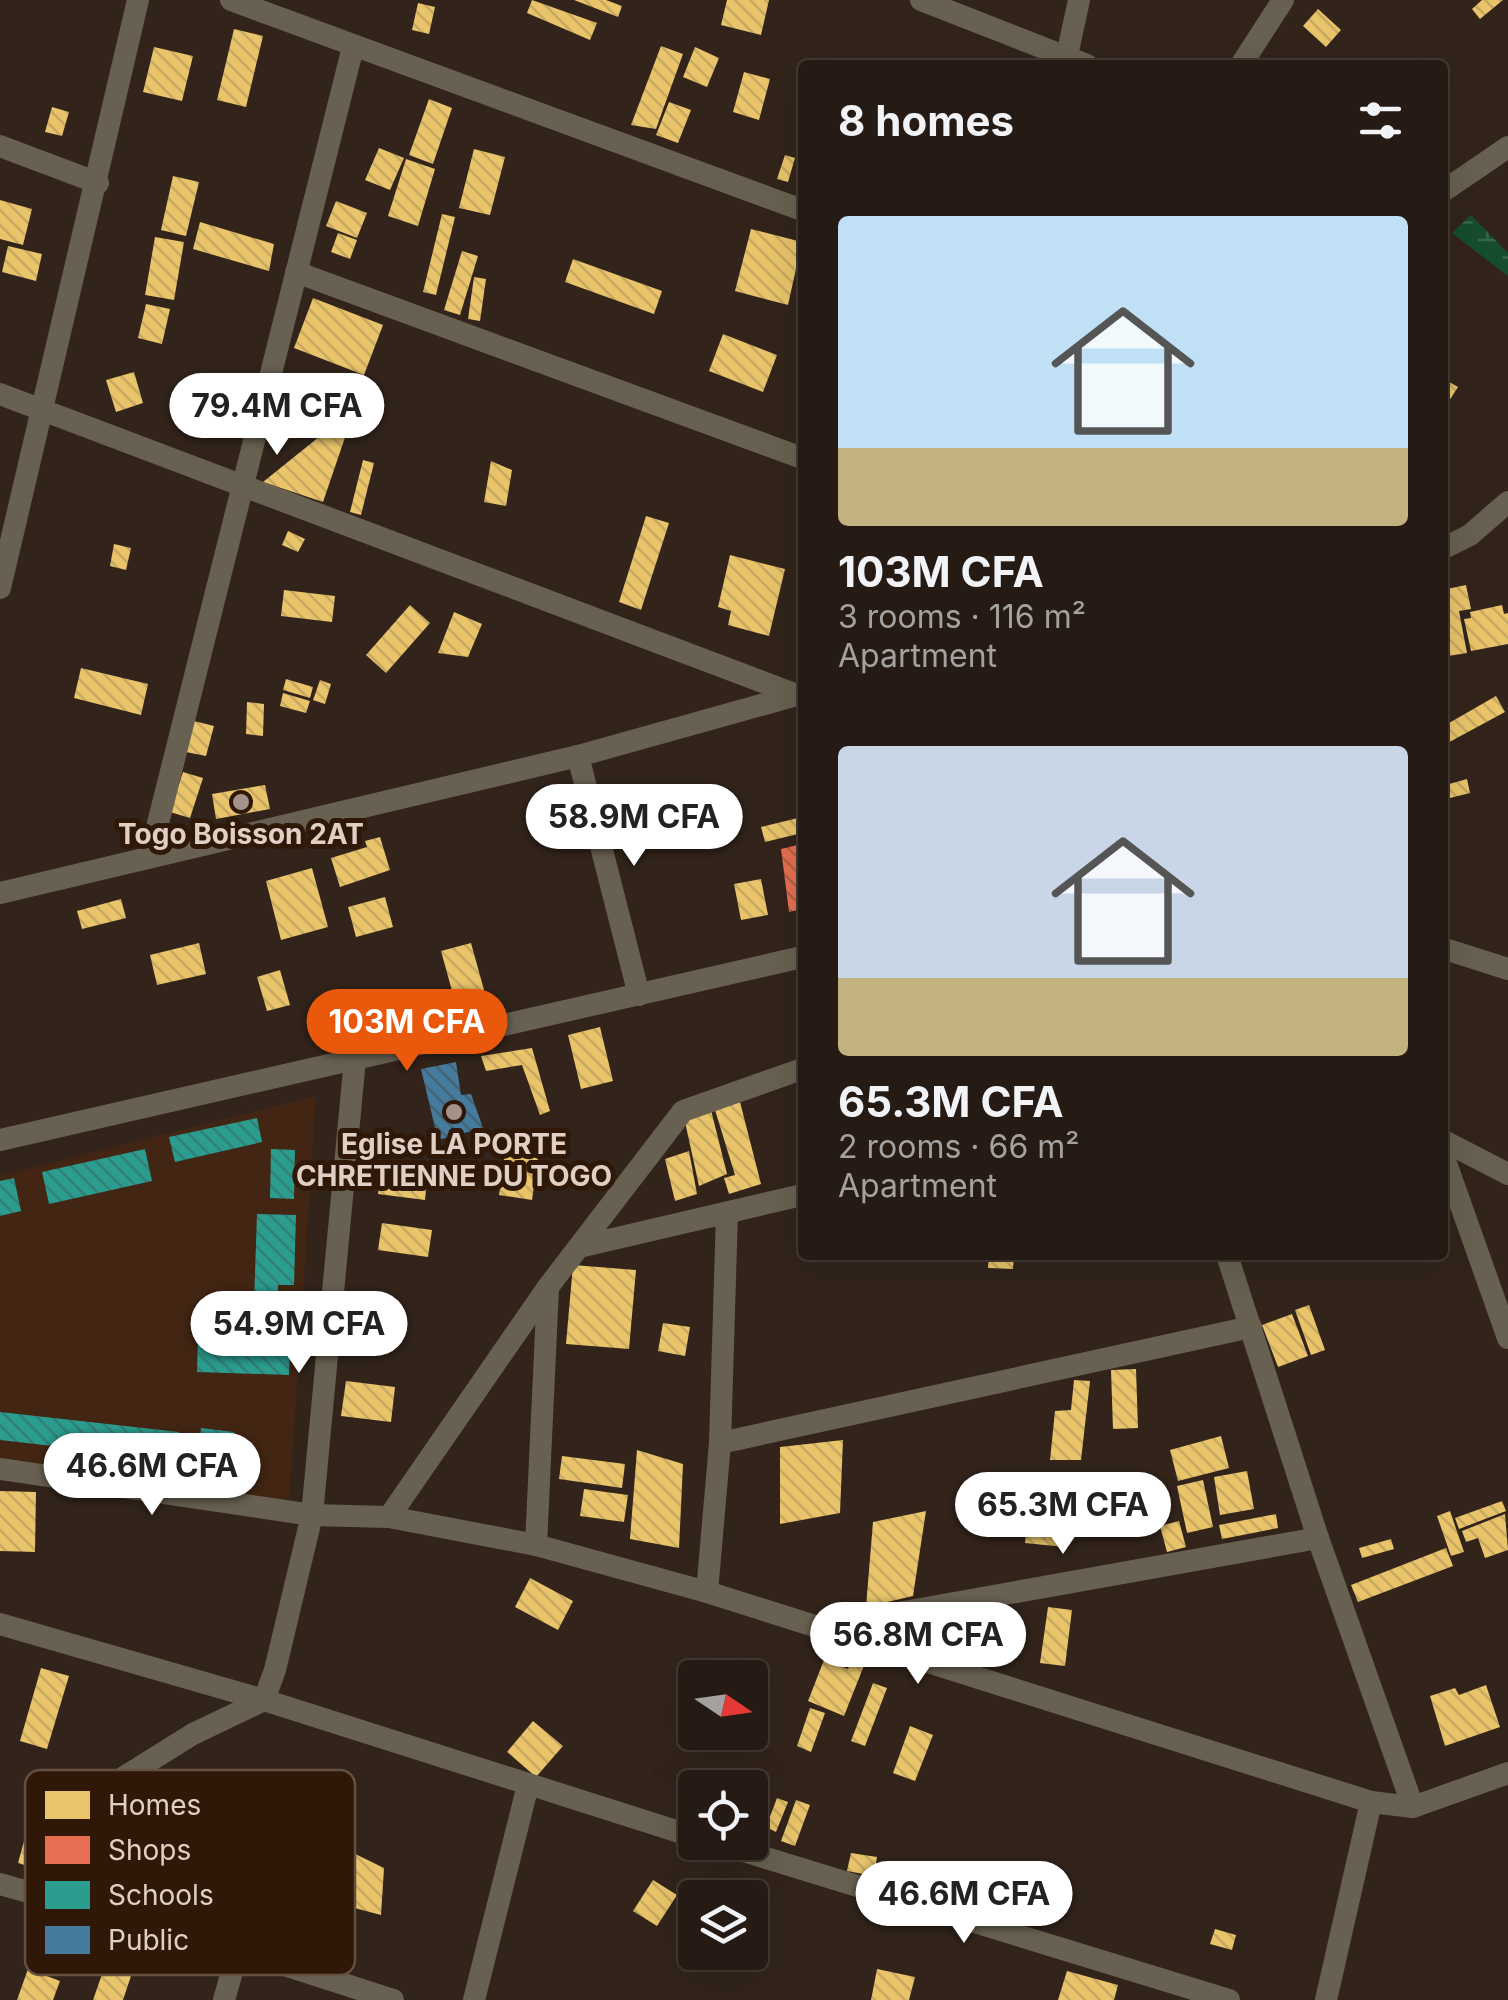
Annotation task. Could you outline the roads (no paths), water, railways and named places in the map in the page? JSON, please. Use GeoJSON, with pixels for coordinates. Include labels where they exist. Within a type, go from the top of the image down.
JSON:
{"type":"FeatureCollection","features":[{"type":"Feature","properties":{"kind":"street"},"geometry":{"type":"LineString","coordinates":[[0,588],[138,0]]}},
{"type":"Feature","properties":{"kind":"street"},"geometry":{"type":"LineString","coordinates":[[231,0],[798,209]]}},
{"type":"Feature","properties":{"kind":"street"},"geometry":{"type":"LineString","coordinates":[[921,0],[1066,60]]}},
{"type":"Feature","properties":{"kind":"street"},"geometry":{"type":"LineString","coordinates":[[1073,60],[1079,0]]}},
{"type":"Feature","properties":{"kind":"street"},"geometry":{"type":"LineString","coordinates":[[1244,60],[1283,0]]}},
{"type":"Feature","properties":{"kind":"street"},"geometry":{"type":"LineString","coordinates":[[150,855],[353,47]]}},
{"type":"Feature","properties":{"kind":"street"},"geometry":{"type":"LineString","coordinates":[[0,146],[98,183]]}},
{"type":"Feature","properties":{"kind":"street"},"geometry":{"type":"LineString","coordinates":[[1448,188],[1508,147]]}},
{"type":"Feature","properties":{"kind":"street"},"geometry":{"type":"LineString","coordinates":[[296,272],[798,457]]}},
{"type":"Feature","properties":{"kind":"street"},"geometry":{"type":"LineString","coordinates":[[0,394],[798,693]]}},
{"type":"Feature","properties":{"kind":"street"},"geometry":{"type":"LineString","coordinates":[[1448,546],[1470,535],[1508,502]]}},
{"type":"Feature","properties":{"kind":"street"},"geometry":{"type":"LineString","coordinates":[[0,893],[578,756],[798,695]]}},
{"type":"Feature","properties":{"kind":"street"},"geometry":{"type":"LineString","coordinates":[[578,756],[638,994]]}},
{"type":"Feature","properties":{"kind":"street"},"geometry":{"type":"LineString","coordinates":[[1448,950],[1508,969]]}},
{"type":"Feature","properties":{"kind":"street"},"geometry":{"type":"LineString","coordinates":[[0,1140],[798,958]]}},
{"type":"Feature","properties":{"kind":"street"},"geometry":{"type":"LineString","coordinates":[[134,1770],[176,1743],[264,1700],[276,1670],[312,1515],[355,1059]]}},
{"type":"Feature","properties":{"kind":"street"},"geometry":{"type":"LineString","coordinates":[[390,1517],[548,1287],[683,1112],[798,1069]]}},
{"type":"Feature","properties":{"kind":"street"},"geometry":{"type":"LineString","coordinates":[[1448,1143],[1508,1174]]}},
{"type":"Feature","properties":{"kind":"street"},"geometry":{"type":"LineString","coordinates":[[1448,1169],[1508,1338]]}},
{"type":"Feature","properties":{"kind":"street"},"geometry":{"type":"LineString","coordinates":[[582,1246],[798,1196]]}},
{"type":"Feature","properties":{"kind":"street"},"geometry":{"type":"LineString","coordinates":[[707,1592],[720,1443],[727,1213]]}},
{"type":"Feature","properties":{"kind":"street"},"geometry":{"type":"LineString","coordinates":[[1229,1260],[1318,1538],[1413,1807]]}},
{"type":"Feature","properties":{"kind":"street"},"geometry":{"type":"LineString","coordinates":[[536,1545],[548,1287]]}},
{"type":"Feature","properties":{"kind":"street"},"geometry":{"type":"LineString","coordinates":[[720,1443],[1250,1327]]}},
{"type":"Feature","properties":{"kind":"street"},"geometry":{"type":"LineString","coordinates":[[0,1469],[312,1515],[390,1517],[536,1545],[707,1592],[1371,1802],[1413,1807],[1508,1773]]}},
{"type":"Feature","properties":{"kind":"street"},"geometry":{"type":"LineString","coordinates":[[816,1628],[1318,1538]]}},
{"type":"Feature","properties":{"kind":"street"},"geometry":{"type":"LineString","coordinates":[[0,1624],[264,1700],[678,1832]]}},
{"type":"Feature","properties":{"kind":"street"},"geometry":{"type":"LineString","coordinates":[[474,2000],[528,1785]]}},
{"type":"Feature","properties":{"kind":"street"},"geometry":{"type":"LineString","coordinates":[[1326,2000],[1371,1802]]}},
{"type":"Feature","properties":{"kind":"street"},"geometry":{"type":"LineString","coordinates":[[768,1859],[1229,2000]]}},
{"type":"Feature","properties":{"kind":"street"},"geometry":{"type":"LineString","coordinates":[[0,1884],[25,1891]]}},
{"type":"Feature","properties":{"kind":"street"},"geometry":{"type":"LineString","coordinates":[[224,2000],[231,1975]]}},
{"type":"Feature","properties":{"kind":"street"},"geometry":{"type":"LineString","coordinates":[[316,1975],[393,2000]]}},
{"type":"Feature","properties":{"kind":"place","name":"Togo Boisson 2AT"},"geometry":{"type":"Point","coordinates":[241,802]}},
{"type":"Feature","properties":{"kind":"place","name":"Eglise LA PORTE CHRETIENNE DU TOGO"},"geometry":{"type":"Point","coordinates":[454,1112]}}]}
